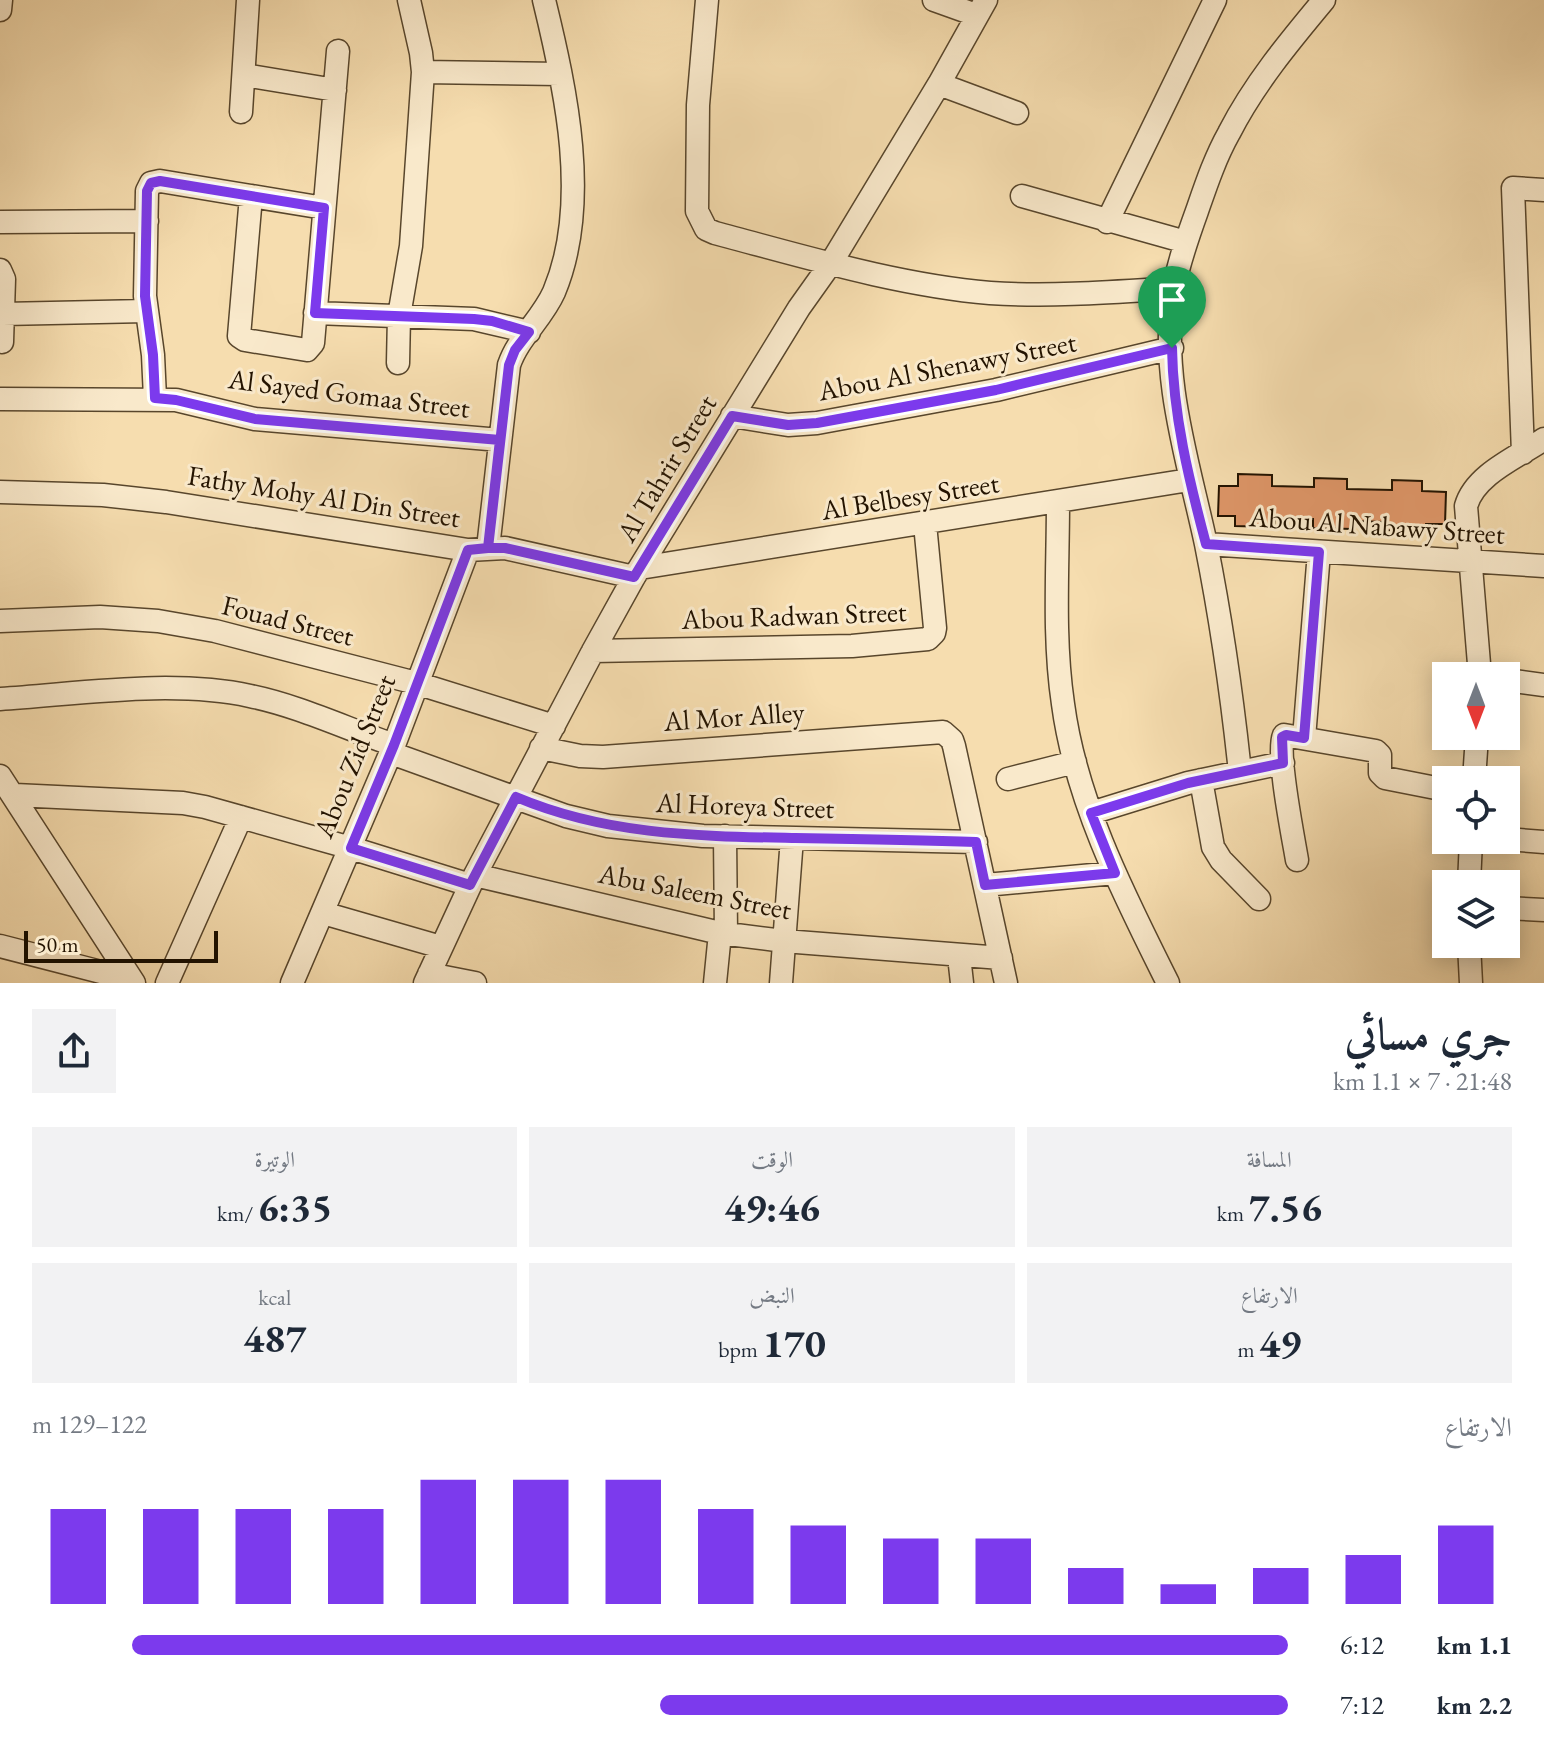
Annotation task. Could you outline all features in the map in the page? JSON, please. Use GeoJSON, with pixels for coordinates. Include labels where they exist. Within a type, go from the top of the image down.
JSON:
{"type":"FeatureCollection","features":[{"type":"Feature","properties":{"kind":"street"},"geometry":{"type":"LineString","coordinates":[[0,10],[1,0]]}},
{"type":"Feature","properties":{"kind":"street"},"geometry":{"type":"LineString","coordinates":[[241,112],[248,0]]}},
{"type":"Feature","properties":{"kind":"street"},"geometry":{"type":"LineString","coordinates":[[398,363],[399,316],[411,246],[423,72],[409,0]]}},
{"type":"Feature","properties":{"kind":"street","name":"Abou Zid Street"},"geometry":{"type":"LineString","coordinates":[[292,983],[392,749],[416,683],[478,549],[500,440],[509,365],[515,350],[553,293],[568,248],[573,198],[568,135],[560,74],[544,0]]}},
{"type":"Feature","properties":{"kind":"street"},"geometry":{"type":"LineString","coordinates":[[707,0],[697,126],[697,211],[700,221],[715,233],[899,280],[989,293],[1079,295],[1174,288]]}},
{"type":"Feature","properties":{"kind":"street"},"geometry":{"type":"LineString","coordinates":[[934,0],[981,8]]}},
{"type":"Feature","properties":{"kind":"street"},"geometry":{"type":"LineString","coordinates":[[1107,222],[1215,0]]}},
{"type":"Feature","properties":{"kind":"street"},"geometry":{"type":"LineString","coordinates":[[1240,772],[1206,544],[1189,480],[1178,420],[1172,348],[1174,288],[1186,242],[1233,124],[1285,46],[1324,0]]}},
{"type":"Feature","properties":{"kind":"street","name":"Al Tahrir Street"},"geometry":{"type":"LineString","coordinates":[[427,979],[473,880],[541,748],[637,573],[799,308],[831,263],[981,8]]}},
{"type":"Feature","properties":{"kind":"street"},"geometry":{"type":"LineString","coordinates":[[251,196],[239,336],[245,340],[307,350],[313,343],[338,51]]}},
{"type":"Feature","properties":{"kind":"street"},"geometry":{"type":"LineString","coordinates":[[423,72],[560,74]]}},
{"type":"Feature","properties":{"kind":"street"},"geometry":{"type":"LineString","coordinates":[[244,75],[335,90]]}},
{"type":"Feature","properties":{"kind":"street"},"geometry":{"type":"LineString","coordinates":[[939,84],[1017,113]]}},
{"type":"Feature","properties":{"kind":"street"},"geometry":{"type":"LineString","coordinates":[[155,398],[153,355],[146,311],[147,191],[151,183],[160,181],[324,208]]}},
{"type":"Feature","properties":{"kind":"street"},"geometry":{"type":"LineString","coordinates":[[1523,453],[1513,188],[1544,190]]}},
{"type":"Feature","properties":{"kind":"street"},"geometry":{"type":"LineString","coordinates":[[1022,196],[1186,242]]}},
{"type":"Feature","properties":{"kind":"street"},"geometry":{"type":"LineString","coordinates":[[0,222],[147,221]]}},
{"type":"Feature","properties":{"kind":"street"},"geometry":{"type":"LineString","coordinates":[[0,270],[4,279],[2,342]]}},
{"type":"Feature","properties":{"kind":"street"},"geometry":{"type":"LineString","coordinates":[[3,314],[146,311]]}},
{"type":"Feature","properties":{"kind":"street"},"geometry":{"type":"LineString","coordinates":[[315,313],[492,321],[529,332]]}},
{"type":"Feature","properties":{"kind":"street","name":"Abou Al Shenawy Street"},"geometry":{"type":"LineString","coordinates":[[732,416],[774,423],[817,423],[996,390],[1172,348]]}},
{"type":"Feature","properties":{"kind":"street","name":"Al Sayed Gomaa Street"},"geometry":{"type":"LineString","coordinates":[[0,399],[155,398],[255,419],[500,440]]}},
{"type":"Feature","properties":{"kind":"street"},"geometry":{"type":"LineString","coordinates":[[1479,662],[1466,506],[1469,495],[1484,479],[1544,439]]}},
{"type":"Feature","properties":{"kind":"street","name":"Al Belbesy Street"},"geometry":{"type":"LineString","coordinates":[[637,573],[1189,480]]}},
{"type":"Feature","properties":{"kind":"street","name":"Fathy Mohy Al Din Street"},"geometry":{"type":"LineString","coordinates":[[0,492],[103,495],[150,500],[478,549],[505,548],[637,573]]}},
{"type":"Feature","properties":{"kind":"street"},"geometry":{"type":"LineString","coordinates":[[1058,502],[1060,677],[1075,762],[1115,873],[1168,983]]}},
{"type":"Feature","properties":{"kind":"street","name":"Abou Radwan Street"},"geometry":{"type":"LineString","coordinates":[[593,651],[852,646],[928,639],[935,628],[925,524]]}},
{"type":"Feature","properties":{"kind":"street","name":"Abou Al Nabawy Street"},"geometry":{"type":"LineString","coordinates":[[1206,544],[1544,566]]}},
{"type":"Feature","properties":{"kind":"street"},"geometry":{"type":"LineString","coordinates":[[1295,736],[1319,552]]}},
{"type":"Feature","properties":{"kind":"street","name":"Fouad Street"},"geometry":{"type":"LineString","coordinates":[[0,621],[100,617],[158,621],[215,631],[416,683],[554,726]]}},
{"type":"Feature","properties":{"kind":"street"},"geometry":{"type":"LineString","coordinates":[[1520,682],[1544,685]]}},
{"type":"Feature","properties":{"kind":"street","name":"Al Horeya Street"},"geometry":{"type":"LineString","coordinates":[[0,699],[162,690],[227,692],[274,703],[545,809],[587,822],[666,833],[976,842]]}},
{"type":"Feature","properties":{"kind":"street","name":"Al Mor Alley"},"geometry":{"type":"LineString","coordinates":[[541,748],[603,757],[943,732],[952,740],[976,842]]}},
{"type":"Feature","properties":{"kind":"street"},"geometry":{"type":"LineString","coordinates":[[1297,860],[1281,739],[1295,736],[1376,751],[1380,755],[1380,773],[1385,778],[1432,787]]}},
{"type":"Feature","properties":{"kind":"street"},"geometry":{"type":"LineString","coordinates":[[1008,779],[1075,762]]}},
{"type":"Feature","properties":{"kind":"street"},"geometry":{"type":"LineString","coordinates":[[1091,813],[1201,780],[1283,763]]}},
{"type":"Feature","properties":{"kind":"street"},"geometry":{"type":"LineString","coordinates":[[0,776],[133,981]]}},
{"type":"Feature","properties":{"kind":"street"},"geometry":{"type":"LineString","coordinates":[[1201,780],[1213,847],[1221,860],[1259,899]]}},
{"type":"Feature","properties":{"kind":"street","name":"Abu Saleem Street"},"geometry":{"type":"LineString","coordinates":[[15,795],[183,803],[473,880],[723,933],[784,941],[1001,958]]}},
{"type":"Feature","properties":{"kind":"street"},"geometry":{"type":"LineString","coordinates":[[167,983],[241,817]]}},
{"type":"Feature","properties":{"kind":"street"},"geometry":{"type":"LineString","coordinates":[[715,983],[723,933],[725,836]]}},
{"type":"Feature","properties":{"kind":"street"},"geometry":{"type":"LineString","coordinates":[[781,983],[792,838]]}},
{"type":"Feature","properties":{"kind":"street"},"geometry":{"type":"LineString","coordinates":[[1520,840],[1544,842]]}},
{"type":"Feature","properties":{"kind":"street"},"geometry":{"type":"LineString","coordinates":[[976,842],[1006,983]]}},
{"type":"Feature","properties":{"kind":"street"},"geometry":{"type":"LineString","coordinates":[[985,885],[1115,873]]}},
{"type":"Feature","properties":{"kind":"street"},"geometry":{"type":"LineString","coordinates":[[1520,909],[1544,910]]}},
{"type":"Feature","properties":{"kind":"street"},"geometry":{"type":"LineString","coordinates":[[323,913],[441,947]]}},
{"type":"Feature","properties":{"kind":"street"},"geometry":{"type":"LineString","coordinates":[[0,946],[133,981]]}},
{"type":"Feature","properties":{"kind":"street"},"geometry":{"type":"LineString","coordinates":[[959,956],[962,983]]}},
{"type":"Feature","properties":{"kind":"street"},"geometry":{"type":"LineString","coordinates":[[1470,958],[1471,983]]}},
{"type":"Feature","properties":{"kind":"street"},"geometry":{"type":"LineString","coordinates":[[427,979],[475,983]]}},
{"type":"Feature","properties":{"kind":"building"},"geometry":{"type":"Polygon","coordinates":[[[1238,474],[1272,475],[1272,486],[1314,487],[1314,478],[1347,479],[1347,489],[1392,490],[1392,480],[1422,481],[1422,491],[1446,492],[1445,524],[1426,524],[1425,531],[1384,530],[1385,522],[1354,521],[1353,529],[1313,528],[1313,519],[1275,519],[1274,527],[1235,526],[1235,516],[1218,516],[1219,486],[1238,486],[1238,474]]]}},
{"type":"Feature","properties":{"kind":"route"},"geometry":{"type":"LineString","coordinates":[[1172,348],[996,390],[817,423],[788,425],[732,416],[634,577],[505,548],[488,548],[500,440],[255,419],[155,398],[155,373],[145,296],[147,191],[151,183],[160,181],[324,208],[315,313],[474,319],[529,332],[515,350],[509,365],[488,548],[468,550],[351,848],[470,885],[516,797],[587,822],[678,835],[976,842],[985,885],[1115,873],[1091,813],[1188,783],[1283,763],[1282,737],[1304,738],[1319,552],[1206,544],[1189,480],[1178,420],[1172,348]]}}]}
